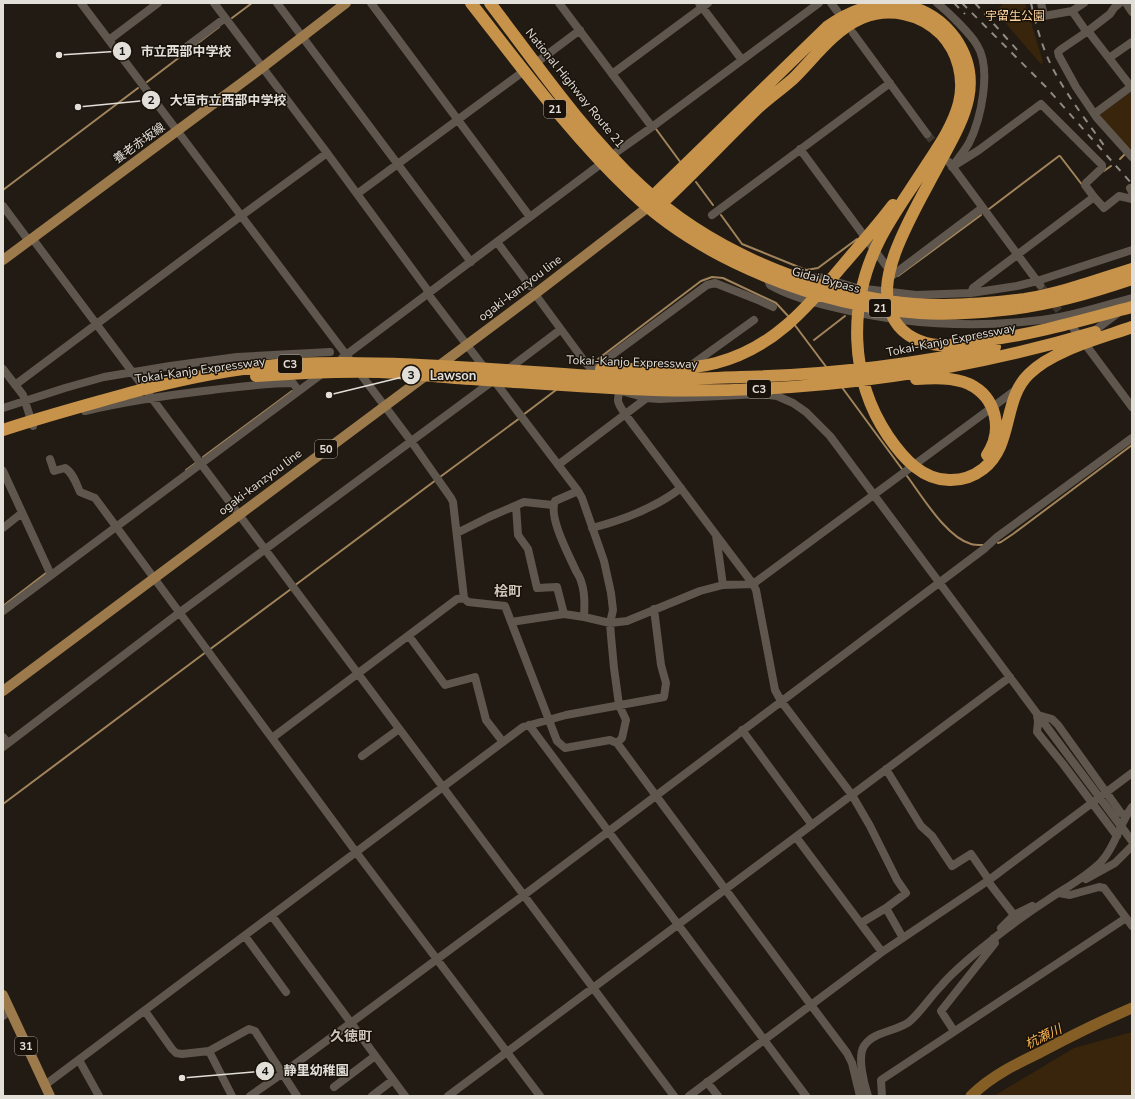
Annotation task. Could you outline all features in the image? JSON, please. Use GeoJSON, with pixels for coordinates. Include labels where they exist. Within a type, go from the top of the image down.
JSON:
{"type":"FeatureCollection","features":[{"type":"Feature","properties":{"kind":"highway","name":"National Highway Route 21"},"geometry":{"type":"LineString","coordinates":[[471,3],[524,71],[581,140],[607,160]]}},
{"type":"Feature","properties":{"kind":"highway","name":"National Highway Route 21"},"geometry":{"type":"LineString","coordinates":[[490,3],[590,132],[607,160],[632,193],[654,202]]}},
{"type":"Feature","properties":{"kind":"highway"},"geometry":{"type":"LineString","coordinates":[[654,202],[793,78],[835,35],[854,22],[876,13],[901,13],[923,21],[941,35],[955,54],[961,76],[960,100],[944,144],[898,216],[879,241],[867,269],[863,283],[857,317],[860,366],[872,407],[886,434],[906,459],[915,467],[933,477],[942,480],[962,479],[972,476],[987,466],[994,458],[1003,441],[1015,393],[1024,379],[1035,368],[1076,347],[1132,327]]}},
{"type":"Feature","properties":{"kind":"highway","name":"Gidai Bypass"},"geometry":{"type":"LineString","coordinates":[[654,202],[686,235],[716,253],[744,267],[807,290],[888,309],[920,313],[976,313],[1030,307],[1092,292],[1132,279]]}},
{"type":"Feature","properties":{"kind":"highway","name":"Gidai Bypass"},"geometry":{"type":"LineString","coordinates":[[654,202],[722,244],[781,272],[807,282],[888,301],[920,304],[974,304],[1009,301],[1042,295],[1088,283],[1132,269]]}},
{"type":"Feature","properties":{"kind":"highway"},"geometry":{"type":"LineString","coordinates":[[898,216],[886,295],[896,324],[902,331],[919,341],[941,345],[1000,339],[1034,332],[1132,307]]}},
{"type":"Feature","properties":{"kind":"highway"},"geometry":{"type":"LineString","coordinates":[[456,366],[599,369],[679,368],[715,363],[731,358],[760,345],[784,328],[830,281],[898,216]]}},
{"type":"Feature","properties":{"kind":"highway"},"geometry":{"type":"LineString","coordinates":[[747,389],[784,391],[834,388],[866,384],[874,384],[926,378],[956,380],[977,389],[986,398],[994,410],[997,428],[996,437],[985,458],[972,468],[957,472],[939,471],[922,463],[912,454],[894,431],[879,404],[874,389],[872,383],[867,364],[865,350],[864,334],[866,302],[869,287],[878,260],[898,216]]}},
{"type":"Feature","properties":{"kind":"highway","name":"Tokai-Kanjo Expressway"},"geometry":{"type":"LineString","coordinates":[[3,430],[52,414],[166,383],[249,368],[290,364],[342,363],[456,366],[652,379],[812,374],[864,369],[938,358],[1022,341],[1132,311]]}},
{"type":"Feature","properties":{"kind":"highway","name":"Tokai-Kanjo Expressway"},"geometry":{"type":"LineString","coordinates":[[128,394],[205,381],[252,376],[340,372],[379,372],[654,390],[799,387],[848,382],[939,369],[1027,351],[1132,321]]}},
{"type":"Feature","properties":{"kind":"main road","name":"養老赤坂線"},"geometry":{"type":"LineString","coordinates":[[3,260],[346,3]]}},
{"type":"Feature","properties":{"kind":"main road","name":"ogaki-kanzyou line"},"geometry":{"type":"LineString","coordinates":[[3,691],[467,344],[533,290],[654,202]]}},
{"type":"Feature","properties":{"kind":"main road","name":"31"},"geometry":{"type":"LineString","coordinates":[[3,995],[7,1014],[50,1096]]}},
{"type":"Feature","properties":{"kind":"street"},"geometry":{"type":"LineString","coordinates":[[82,3],[345,356],[411,442],[453,502],[464,598],[468,602],[505,606],[557,741],[565,748],[610,740],[617,744],[847,1053],[852,1063],[860,1096]]}},
{"type":"Feature","properties":{"kind":"street"},"geometry":{"type":"LineString","coordinates":[[109,40],[158,3]]}},
{"type":"Feature","properties":{"kind":"street"},"geometry":{"type":"LineString","coordinates":[[214,3],[327,153],[429,293],[431,298],[522,416],[582,498],[604,561],[610,586],[613,610],[610,623],[619,705],[626,720],[622,738],[617,744]]}},
{"type":"Feature","properties":{"kind":"street"},"geometry":{"type":"LineString","coordinates":[[277,3],[471,262]]}},
{"type":"Feature","properties":{"kind":"street"},"geometry":{"type":"LineString","coordinates":[[371,3],[530,217]]}},
{"type":"Feature","properties":{"kind":"street"},"geometry":{"type":"LineString","coordinates":[[559,3],[652,127]]}},
{"type":"Feature","properties":{"kind":"street"},"geometry":{"type":"LineString","coordinates":[[3,611],[819,3]]}},
{"type":"Feature","properties":{"kind":"street"},"geometry":{"type":"LineString","coordinates":[[830,3],[837,11]]}},
{"type":"Feature","properties":{"kind":"street"},"geometry":{"type":"LineString","coordinates":[[937,3],[977,44],[981,54],[983,66],[982,94],[978,117],[969,143],[951,164]]}},
{"type":"Feature","properties":{"kind":"street"},"geometry":{"type":"LineString","coordinates":[[1041,3],[1044,16],[1072,11],[1084,3]]}},
{"type":"Feature","properties":{"kind":"street"},"geometry":{"type":"LineString","coordinates":[[1120,3],[1110,14],[1058,52],[1076,87],[1094,114],[1132,157]]}},
{"type":"Feature","properties":{"kind":"street"},"geometry":{"type":"LineString","coordinates":[[1126,3],[1132,12]]}},
{"type":"Feature","properties":{"kind":"street"},"geometry":{"type":"LineString","coordinates":[[612,74],[703,4],[742,60]]}},
{"type":"Feature","properties":{"kind":"street"},"geometry":{"type":"LineString","coordinates":[[1072,11],[1132,87],[1094,114]]}},
{"type":"Feature","properties":{"kind":"street"},"geometry":{"type":"LineString","coordinates":[[186,48],[225,18]]}},
{"type":"Feature","properties":{"kind":"street"},"geometry":{"type":"LineString","coordinates":[[536,63],[580,30]]}},
{"type":"Feature","properties":{"kind":"street"},"geometry":{"type":"LineString","coordinates":[[853,33],[927,134]]}},
{"type":"Feature","properties":{"kind":"street"},"geometry":{"type":"LineString","coordinates":[[1109,58],[1132,42]]}},
{"type":"Feature","properties":{"kind":"street"},"geometry":{"type":"LineString","coordinates":[[357,194],[524,71]]}},
{"type":"Feature","properties":{"kind":"street"},"geometry":{"type":"LineString","coordinates":[[712,215],[890,83]]}},
{"type":"Feature","properties":{"kind":"street"},"geometry":{"type":"LineString","coordinates":[[951,164],[979,150],[1041,104],[1102,166],[1102,168],[1086,183],[1085,186],[1104,208],[1119,196],[1132,199]]}},
{"type":"Feature","properties":{"kind":"street"},"geometry":{"type":"LineString","coordinates":[[800,149],[893,275],[982,208]]}},
{"type":"Feature","properties":{"kind":"street"},"geometry":{"type":"LineString","coordinates":[[16,386],[96,324],[327,153]]}},
{"type":"Feature","properties":{"kind":"street"},"geometry":{"type":"LineString","coordinates":[[951,164],[982,208],[1039,283]]}},
{"type":"Feature","properties":{"kind":"street"},"geometry":{"type":"LineString","coordinates":[[971,293],[972,288],[1094,197]]}},
{"type":"Feature","properties":{"kind":"street"},"geometry":{"type":"LineString","coordinates":[[3,206],[152,397],[674,1096]]}},
{"type":"Feature","properties":{"kind":"street"},"geometry":{"type":"LineString","coordinates":[[497,242],[533,290],[560,330],[592,369],[600,378],[620,390],[646,398],[682,399],[760,394],[777,396],[793,403],[806,412],[830,436],[1130,839]]}},
{"type":"Feature","properties":{"kind":"street"},"geometry":{"type":"LineString","coordinates":[[807,282],[812,278],[820,277],[857,288],[916,295],[971,293],[1039,283],[1132,250]]}},
{"type":"Feature","properties":{"kind":"street"},"geometry":{"type":"LineString","coordinates":[[766,276],[770,285],[811,302],[889,319],[938,322],[1000,324],[1033,321],[1132,298]]}},
{"type":"Feature","properties":{"kind":"street"},"geometry":{"type":"LineString","coordinates":[[592,369],[707,284],[715,283],[758,300],[773,308]]}},
{"type":"Feature","properties":{"kind":"street"},"geometry":{"type":"LineString","coordinates":[[511,622],[564,614],[610,623],[627,620],[700,591],[723,585],[753,584],[1132,302]]}},
{"type":"Feature","properties":{"kind":"street"},"geometry":{"type":"LineString","coordinates":[[1061,314],[1132,407]]}},
{"type":"Feature","properties":{"kind":"street"},"geometry":{"type":"LineString","coordinates":[[558,465],[646,398],[754,320]]}},
{"type":"Feature","properties":{"kind":"street"},"geometry":{"type":"LineString","coordinates":[[5,742],[266,550],[560,330]]}},
{"type":"Feature","properties":{"kind":"street"},"geometry":{"type":"LineString","coordinates":[[3,408],[104,377],[132,372],[213,360],[272,354],[330,352]]}},
{"type":"Feature","properties":{"kind":"street"},"geometry":{"type":"LineString","coordinates":[[272,354],[275,383]]}},
{"type":"Feature","properties":{"kind":"street"},"geometry":{"type":"LineString","coordinates":[[3,369],[25,400],[33,426]]}},
{"type":"Feature","properties":{"kind":"street"},"geometry":{"type":"LineString","coordinates":[[3,436],[98,408],[152,397],[275,383],[294,383],[298,390]]}},
{"type":"Feature","properties":{"kind":"street"},"geometry":{"type":"LineString","coordinates":[[620,390],[617,399],[625,414],[753,584],[756,590],[775,690],[781,701],[852,794],[897,880],[906,893],[886,908],[861,923]]}},
{"type":"Feature","properties":{"kind":"street"},"geometry":{"type":"LineString","coordinates":[[250,1096],[284,1073],[437,958],[524,895],[938,582],[1132,438]]}},
{"type":"Feature","properties":{"kind":"street"},"geometry":{"type":"LineString","coordinates":[[50,459],[54,471],[65,468],[69,470],[73,475],[80,492],[94,498],[356,852],[540,1096]]}},
{"type":"Feature","properties":{"kind":"street"},"geometry":{"type":"LineString","coordinates":[[3,471],[51,575]]}},
{"type":"Feature","properties":{"kind":"street"},"geometry":{"type":"LineString","coordinates":[[592,528],[617,522],[670,496],[681,488]]}},
{"type":"Feature","properties":{"kind":"street"},"geometry":{"type":"LineString","coordinates":[[578,491],[562,497],[555,501],[553,505],[555,522],[580,577],[585,600],[584,617]]}},
{"type":"Feature","properties":{"kind":"street"},"geometry":{"type":"LineString","coordinates":[[457,533],[524,502],[553,505]]}},
{"type":"Feature","properties":{"kind":"street"},"geometry":{"type":"LineString","coordinates":[[516,506],[518,535],[528,549],[537,588],[557,587],[564,614]]}},
{"type":"Feature","properties":{"kind":"street"},"geometry":{"type":"LineString","coordinates":[[3,528],[18,516],[23,515]]}},
{"type":"Feature","properties":{"kind":"street"},"geometry":{"type":"LineString","coordinates":[[716,534],[723,585]]}},
{"type":"Feature","properties":{"kind":"street"},"geometry":{"type":"LineString","coordinates":[[272,738],[457,599],[464,598]]}},
{"type":"Feature","properties":{"kind":"street"},"geometry":{"type":"LineString","coordinates":[[44,1084],[145,1011],[523,727],[548,720],[664,697],[666,684],[661,665],[654,609]]}},
{"type":"Feature","properties":{"kind":"street"},"geometry":{"type":"LineString","coordinates":[[409,636],[446,685],[475,677],[486,720],[503,742]]}},
{"type":"Feature","properties":{"kind":"street"},"geometry":{"type":"LineString","coordinates":[[448,1096],[1010,677]]}},
{"type":"Feature","properties":{"kind":"street"},"geometry":{"type":"LineString","coordinates":[[1037,715],[1052,719],[1058,725],[1121,813],[1126,816]]}},
{"type":"Feature","properties":{"kind":"street"},"geometry":{"type":"LineString","coordinates":[[1037,715],[1037,732],[1117,836]]}},
{"type":"Feature","properties":{"kind":"street"},"geometry":{"type":"LineString","coordinates":[[529,725],[806,1096]]}},
{"type":"Feature","properties":{"kind":"street"},"geometry":{"type":"LineString","coordinates":[[362,756],[399,729]]}},
{"type":"Feature","properties":{"kind":"street"},"geometry":{"type":"LineString","coordinates":[[742,730],[812,825]]}},
{"type":"Feature","properties":{"kind":"street"},"geometry":{"type":"LineString","coordinates":[[886,769],[921,826],[932,836],[952,866],[971,854],[989,880],[990,884],[1014,915]]}},
{"type":"Feature","properties":{"kind":"street"},"geometry":{"type":"LineString","coordinates":[[689,1096],[882,952],[989,880],[1132,773]]}},
{"type":"Feature","properties":{"kind":"street"},"geometry":{"type":"LineString","coordinates":[[868,1096],[861,1059],[863,1047],[869,1040],[909,1022],[942,984],[994,938],[1046,901],[1080,880],[1101,862],[1110,850],[1132,806]]}},
{"type":"Feature","properties":{"kind":"street"},"geometry":{"type":"LineString","coordinates":[[796,837],[882,952]]}},
{"type":"Feature","properties":{"kind":"street"},"geometry":{"type":"LineString","coordinates":[[1080,880],[1086,879],[1115,863],[1132,846]]}},
{"type":"Feature","properties":{"kind":"street"},"geometry":{"type":"LineString","coordinates":[[1059,893],[1070,895],[1099,887],[1104,888],[1132,926]]}},
{"type":"Feature","properties":{"kind":"street"},"geometry":{"type":"LineString","coordinates":[[954,1031],[941,1011],[995,943],[994,935],[1014,915],[1042,901],[1046,901]]}},
{"type":"Feature","properties":{"kind":"street"},"geometry":{"type":"LineString","coordinates":[[886,908],[903,938]]}},
{"type":"Feature","properties":{"kind":"street"},"geometry":{"type":"LineString","coordinates":[[272,916],[405,1096]]}},
{"type":"Feature","properties":{"kind":"street"},"geometry":{"type":"LineString","coordinates":[[882,1096],[881,1080],[1126,918]]}},
{"type":"Feature","properties":{"kind":"street"},"geometry":{"type":"LineString","coordinates":[[244,936],[286,992]]}},
{"type":"Feature","properties":{"kind":"street"},"geometry":{"type":"LineString","coordinates":[[145,1011],[176,1053],[182,1054],[209,1051],[249,1029],[255,1031],[284,1073],[297,1096]]}},
{"type":"Feature","properties":{"kind":"street"},"geometry":{"type":"LineString","coordinates":[[209,1051],[232,1096]]}},
{"type":"Feature","properties":{"kind":"street"},"geometry":{"type":"LineString","coordinates":[[334,1087],[375,1056]]}},
{"type":"Feature","properties":{"kind":"street"},"geometry":{"type":"LineString","coordinates":[[79,1060],[99,1096]]}},
{"type":"Feature","properties":{"kind":"street"},"geometry":{"type":"LineString","coordinates":[[372,1096],[393,1080]]}},
{"type":"Feature","properties":{"kind":"street"},"geometry":{"type":"LineString","coordinates":[[707,1082],[718,1096]]}},
{"type":"Feature","properties":{"kind":"green space","name":"宇留生公園"},"geometry":{"type":"Polygon","coordinates":[[[1004,3],[1025,3],[1043,62],[1041,64],[995,11],[1004,3]]]}},
{"type":"Feature","properties":{"kind":"green space"},"geometry":{"type":"Polygon","coordinates":[[[1132,93],[1132,154],[1099,118],[1100,114],[1132,93]]]}},
{"type":"Feature","properties":{"kind":"green space"},"geometry":{"type":"Polygon","coordinates":[[[1132,1032],[1132,1096],[994,1096],[1074,1048],[1132,1032]]]}},
{"type":"Feature","properties":{"kind":"waterway"},"geometry":{"type":"LineString","coordinates":[[232,18],[252,3]]}},
{"type":"Feature","properties":{"kind":"waterway"},"geometry":{"type":"LineString","coordinates":[[147,82],[219,27]]}},
{"type":"Feature","properties":{"kind":"waterway"},"geometry":{"type":"LineString","coordinates":[[3,190],[138,88]]}},
{"type":"Feature","properties":{"kind":"waterway"},"geometry":{"type":"LineString","coordinates":[[656,129],[681,163]]}},
{"type":"Feature","properties":{"kind":"waterway"},"geometry":{"type":"LineString","coordinates":[[1120,159],[1125,154]]}},
{"type":"Feature","properties":{"kind":"waterway"},"geometry":{"type":"LineString","coordinates":[[989,209],[1059,156],[1083,186]]}},
{"type":"Feature","properties":{"kind":"waterway"},"geometry":{"type":"LineString","coordinates":[[1104,171],[1111,166]]}},
{"type":"Feature","properties":{"kind":"waterway"},"geometry":{"type":"LineString","coordinates":[[696,182],[713,205]]}},
{"type":"Feature","properties":{"kind":"waterway"},"geometry":{"type":"LineString","coordinates":[[721,215],[742,244],[806,270],[818,268],[857,239]]}},
{"type":"Feature","properties":{"kind":"waterway"},"geometry":{"type":"LineString","coordinates":[[898,276],[981,215]]}},
{"type":"Feature","properties":{"kind":"waterway"},"geometry":{"type":"LineString","coordinates":[[598,359],[701,281],[712,277],[723,278],[776,303],[789,317]]}},
{"type":"Feature","properties":{"kind":"waterway"},"geometry":{"type":"LineString","coordinates":[[814,340],[845,316]]}},
{"type":"Feature","properties":{"kind":"waterway"},"geometry":{"type":"LineString","coordinates":[[794,324],[827,368]]}},
{"type":"Feature","properties":{"kind":"waterway"},"geometry":{"type":"LineString","coordinates":[[841,386],[902,469]]}},
{"type":"Feature","properties":{"kind":"waterway"},"geometry":{"type":"LineString","coordinates":[[523,415],[556,390]]}},
{"type":"Feature","properties":{"kind":"waterway"},"geometry":{"type":"LineString","coordinates":[[203,457],[292,391]]}},
{"type":"Feature","properties":{"kind":"waterway"},"geometry":{"type":"LineString","coordinates":[[440,477],[520,418]]}},
{"type":"Feature","properties":{"kind":"waterway"},"geometry":{"type":"LineString","coordinates":[[998,543],[1013,534],[1132,445]]}},
{"type":"Feature","properties":{"kind":"waterway"},"geometry":{"type":"LineString","coordinates":[[186,470],[197,462]]}},
{"type":"Feature","properties":{"kind":"waterway"},"geometry":{"type":"LineString","coordinates":[[907,476],[944,525],[962,540],[975,545],[983,545]]}},
{"type":"Feature","properties":{"kind":"waterway"},"geometry":{"type":"LineString","coordinates":[[294,586],[436,480]]}},
{"type":"Feature","properties":{"kind":"waterway"},"geometry":{"type":"LineString","coordinates":[[3,606],[46,573]]}},
{"type":"Feature","properties":{"kind":"waterway"},"geometry":{"type":"LineString","coordinates":[[209,650],[291,589]]}},
{"type":"Feature","properties":{"kind":"waterway"},"geometry":{"type":"LineString","coordinates":[[3,804],[206,652]]}},
{"type":"Feature","properties":{"kind":"waterway","name":"杭瀬川"},"geometry":{"type":"LineString","coordinates":[[971,1096],[995,1076],[1013,1066],[1086,1029],[1132,1008]]}},
{"type":"Feature","properties":{"kind":"tunnel"},"geometry":{"type":"LineString","coordinates":[[927,134],[940,150]]}},
{"type":"Feature","properties":{"kind":"tunnel"},"geometry":{"type":"LineString","coordinates":[[1040,285],[1060,312]]}},
{"type":"Feature","properties":{"kind":"railway"},"geometry":{"type":"LineString","coordinates":[[954,3],[965,14]]}},
{"type":"Feature","properties":{"kind":"railway"},"geometry":{"type":"LineString","coordinates":[[962,3],[1046,87],[1132,184]]}},
{"type":"Feature","properties":{"kind":"railway"},"geometry":{"type":"LineString","coordinates":[[975,3],[1019,52]]}},
{"type":"Feature","properties":{"kind":"railway"},"geometry":{"type":"LineString","coordinates":[[1031,3],[1045,52],[1052,67],[1071,98],[1105,147]]}},
{"type":"Feature","properties":{"kind":"place","name":"市立西部中学校"},"geometry":{"type":"Point","coordinates":[59,55]}},
{"type":"Feature","properties":{"kind":"place","name":"大垣市立西部中学校"},"geometry":{"type":"Point","coordinates":[78,107]}},
{"type":"Feature","properties":{"kind":"place","name":"Lawson"},"geometry":{"type":"Point","coordinates":[329,395]}},
{"type":"Feature","properties":{"kind":"place","name":"静里幼稚園"},"geometry":{"type":"Point","coordinates":[182,1078]}},
{"type":"Feature","properties":{"kind":"district","name":"桧町"},"geometry":{"type":"Point","coordinates":[508,591]}},
{"type":"Feature","properties":{"kind":"district","name":"久徳町"},"geometry":{"type":"Point","coordinates":[351,1036]}}]}
